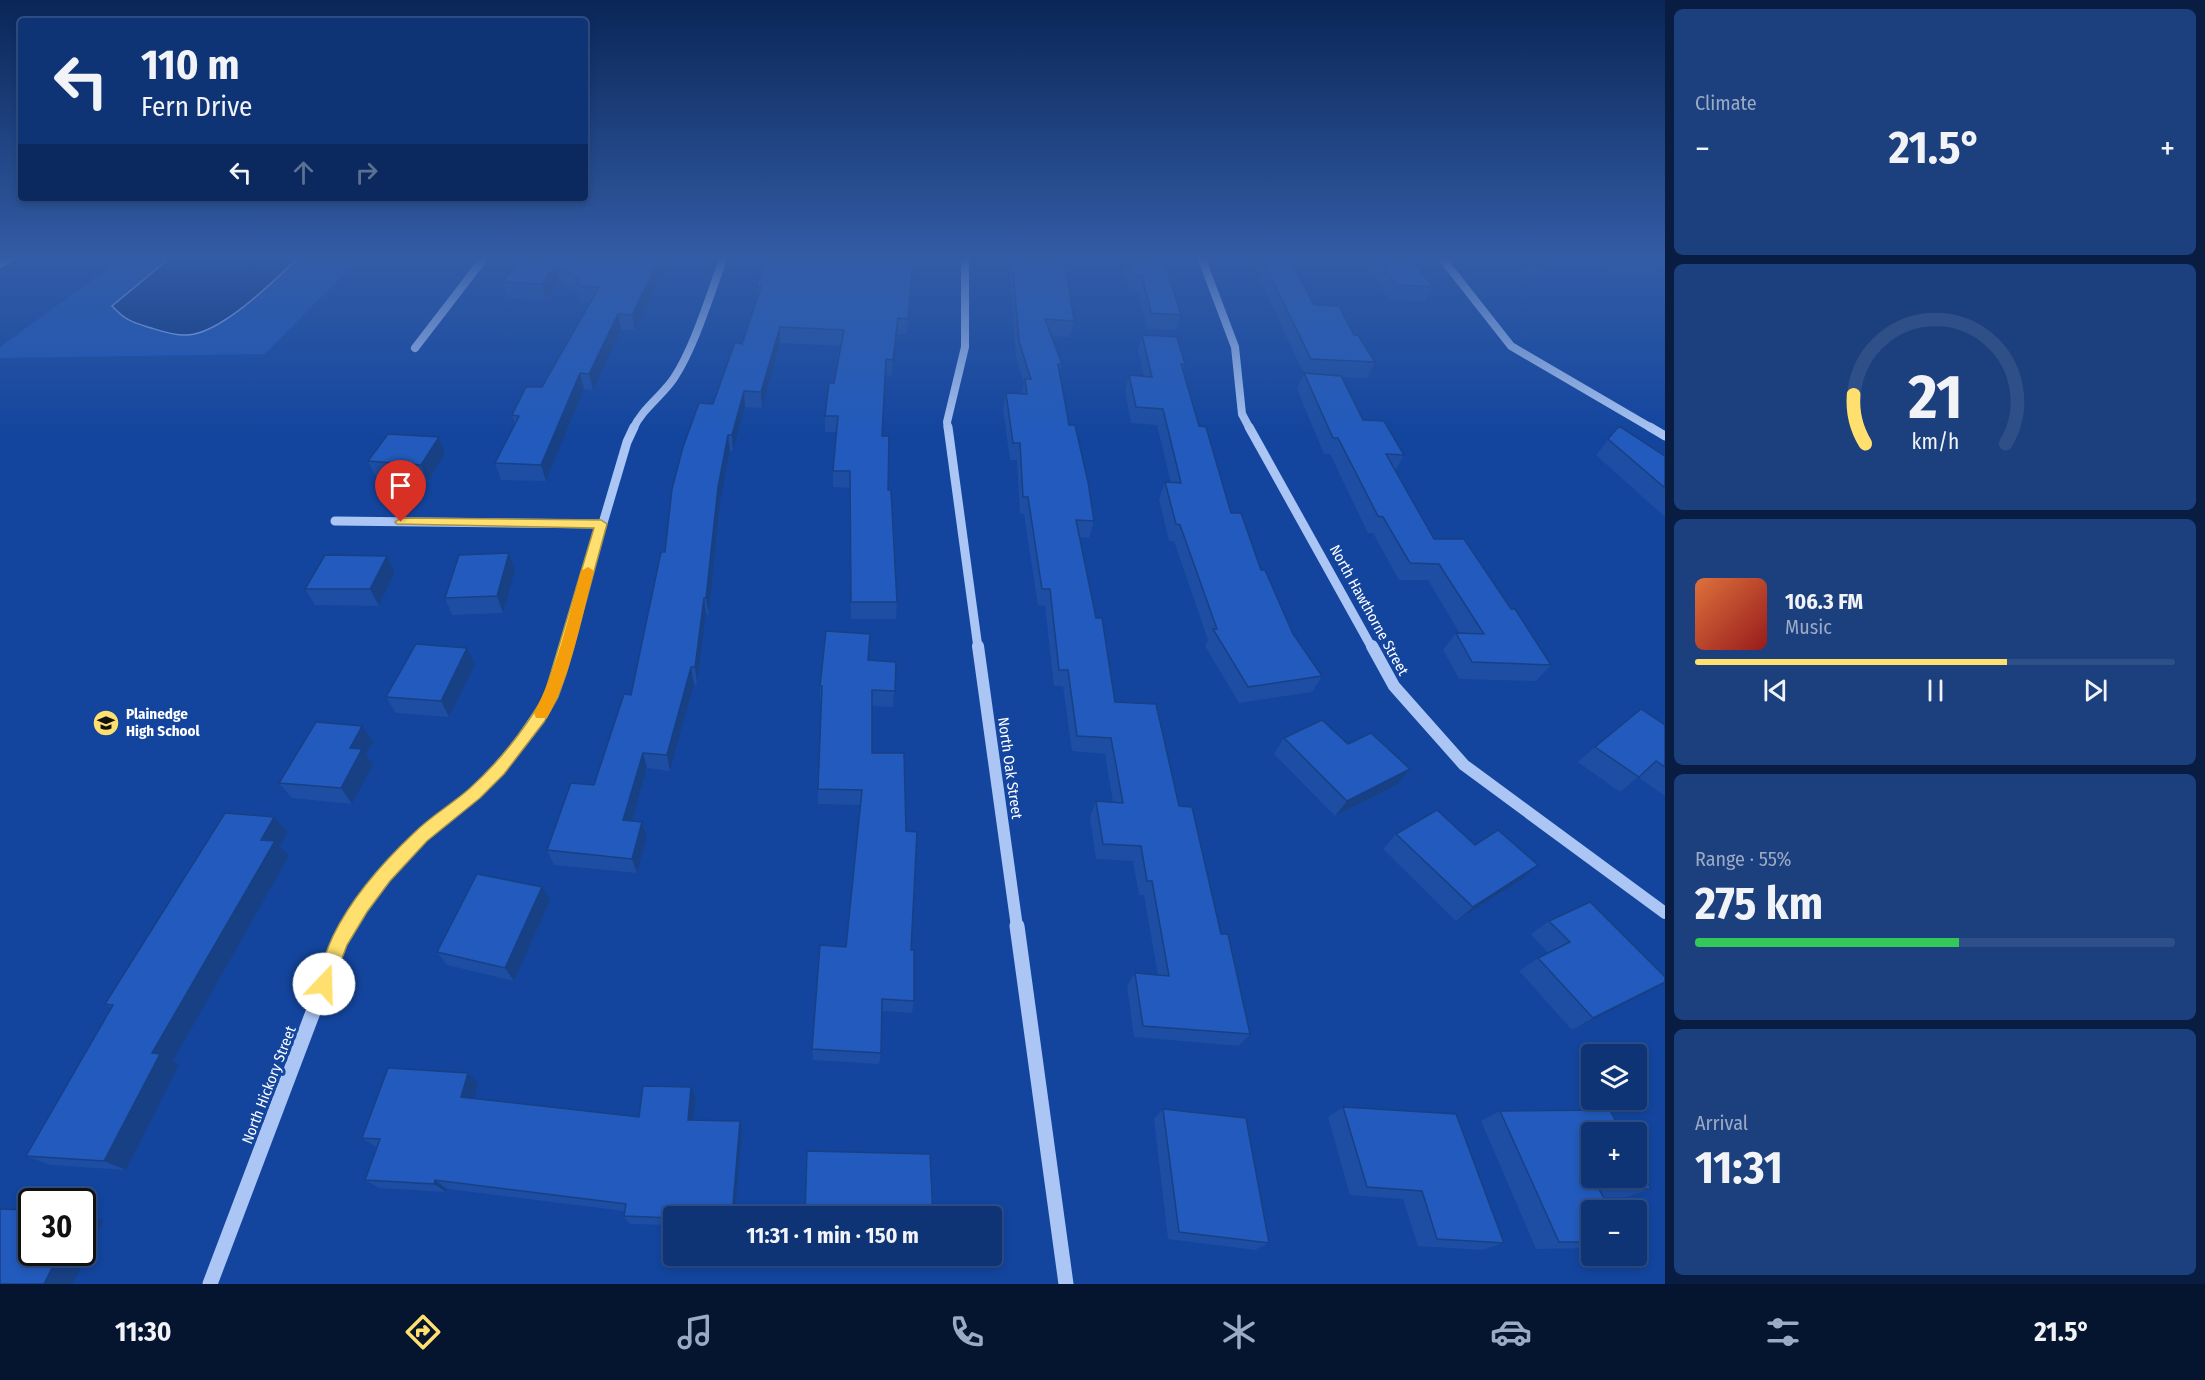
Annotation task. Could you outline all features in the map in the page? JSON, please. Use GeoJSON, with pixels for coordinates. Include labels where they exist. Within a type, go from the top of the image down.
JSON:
{"type":"FeatureCollection","features":[{"type":"Feature","properties":{"kind":"street"},"geometry":{"type":"LineString","coordinates":[[415,348],[439,317]]}},
{"type":"Feature","properties":{"kind":"street","name":"North Hickory Street"},"geometry":{"type":"LineString","coordinates":[[210,1284],[340,941],[360,906],[384,875],[422,836],[474,794],[499,769],[539,718],[551,697],[560,671],[601,524],[627,442],[637,420],[672,379],[684,360],[701,317]]}},
{"type":"Feature","properties":{"kind":"street","name":"North Oak Street"},"geometry":{"type":"LineString","coordinates":[[965,317],[965,347],[947,422],[1066,1284]]}},
{"type":"Feature","properties":{"kind":"street","name":"North Hawthorne Street"},"geometry":{"type":"LineString","coordinates":[[1224,317],[1235,347],[1242,414],[1394,686],[1464,765],[1665,913]]}},
{"type":"Feature","properties":{"kind":"street"},"geometry":{"type":"LineString","coordinates":[[1488,317],[1510,346],[1665,436]]}},
{"type":"Feature","properties":{"kind":"street"},"geometry":{"type":"LineString","coordinates":[[334,521],[601,524]]}},
{"type":"Feature","properties":{"kind":"shaded area"},"geometry":{"type":"Polygon","coordinates":[[[41,317],[302,317],[265,354],[0,358],[0,347],[41,317]]]}},
{"type":"Feature","properties":{"kind":"shaded area"},"geometry":{"type":"Polygon","coordinates":[[[230,317],[201,332],[187,335],[164,332],[125,318],[230,317]]]}},
{"type":"Feature","properties":{"kind":"building"},"geometry":{"type":"Polygon","coordinates":[[[582,317],[617,317],[589,374],[580,373],[541,465],[495,463],[519,416],[512,415],[526,387],[542,387],[582,317]]]}},
{"type":"Feature","properties":{"kind":"building"},"geometry":{"type":"Polygon","coordinates":[[[751,317],[908,317],[908,319],[898,318],[893,360],[886,359],[882,436],[889,436],[888,490],[891,490],[897,602],[851,602],[850,471],[833,471],[838,416],[825,416],[829,383],[834,383],[844,330],[780,327],[761,392],[744,391],[732,435],[728,435],[718,487],[706,598],[704,598],[695,667],[691,667],[667,755],[643,753],[623,820],[642,822],[632,859],[547,850],[571,783],[594,785],[624,694],[631,695],[661,552],[665,552],[672,489],[683,447],[699,403],[713,404],[735,342],[742,344],[751,317]]]}},
{"type":"Feature","properties":{"kind":"building"},"geometry":{"type":"Polygon","coordinates":[[[1017,317],[1073,317],[1074,321],[1045,319],[1062,364],[1058,364],[1069,425],[1075,425],[1088,482],[1094,521],[1076,520],[1096,618],[1102,618],[1115,702],[1156,704],[1179,806],[1192,807],[1221,934],[1228,934],[1250,1034],[1143,1026],[1135,973],[1169,976],[1152,881],[1147,881],[1141,846],[1103,844],[1096,801],[1123,803],[1111,738],[1077,736],[1068,670],[1059,670],[1050,589],[1042,589],[1028,497],[1023,497],[1020,443],[1013,443],[1006,393],[1027,394],[1025,379],[1031,379],[1019,342],[1017,317]]]}},
{"type":"Feature","properties":{"kind":"building"},"geometry":{"type":"Polygon","coordinates":[[[1290,317],[1345,317],[1354,335],[1358,335],[1375,362],[1311,359],[1290,317]]]}},
{"type":"Feature","properties":{"kind":"building"},"geometry":{"type":"Polygon","coordinates":[[[1142,335],[1177,337],[1185,364],[1181,364],[1199,426],[1206,427],[1231,513],[1241,513],[1261,570],[1265,570],[1293,634],[1322,676],[1248,687],[1213,629],[1217,629],[1180,525],[1176,524],[1165,482],[1181,483],[1163,409],[1136,407],[1129,375],[1152,377],[1142,335]]]}},
{"type":"Feature","properties":{"kind":"building"},"geometry":{"type":"Polygon","coordinates":[[[1304,373],[1341,376],[1363,420],[1384,421],[1404,455],[1386,454],[1434,539],[1464,539],[1511,609],[1515,609],[1551,665],[1472,662],[1456,633],[1484,634],[1439,564],[1410,563],[1383,517],[1378,516],[1338,438],[1333,438],[1304,373]]]}},
{"type":"Feature","properties":{"kind":"building"},"geometry":{"type":"Polygon","coordinates":[[[1619,426],[1665,456],[1665,488],[1608,439],[1619,426]]]}},
{"type":"Feature","properties":{"kind":"building"},"geometry":{"type":"Polygon","coordinates":[[[388,434],[439,437],[421,465],[368,461],[388,434]]]}},
{"type":"Feature","properties":{"kind":"building"},"geometry":{"type":"Polygon","coordinates":[[[509,553],[497,596],[445,598],[459,555],[509,553]]]}},
{"type":"Feature","properties":{"kind":"building"},"geometry":{"type":"Polygon","coordinates":[[[325,555],[387,556],[370,589],[305,589],[325,555]]]}},
{"type":"Feature","properties":{"kind":"building"},"geometry":{"type":"Polygon","coordinates":[[[826,631],[870,634],[868,660],[896,662],[895,691],[872,690],[872,753],[904,753],[906,831],[917,832],[911,950],[914,950],[914,1001],[882,999],[881,1053],[812,1049],[820,945],[846,947],[862,790],[818,789],[822,686],[820,686],[826,631]]]}},
{"type":"Feature","properties":{"kind":"building"},"geometry":{"type":"Polygon","coordinates":[[[416,644],[467,648],[441,701],[386,697],[416,644]]]}},
{"type":"Feature","properties":{"kind":"building"},"geometry":{"type":"Polygon","coordinates":[[[1641,709],[1665,725],[1665,767],[1656,761],[1639,777],[1595,747],[1641,709]]]}},
{"type":"Feature","properties":{"kind":"building"},"geometry":{"type":"Polygon","coordinates":[[[1322,720],[1348,744],[1371,733],[1410,769],[1347,801],[1284,738],[1322,720]]]}},
{"type":"Feature","properties":{"kind":"building"},"geometry":{"type":"Polygon","coordinates":[[[316,722],[362,726],[350,748],[362,749],[341,788],[279,783],[316,722]]]}},
{"type":"Feature","properties":{"kind":"building"},"geometry":{"type":"Polygon","coordinates":[[[1437,810],[1475,845],[1498,830],[1538,865],[1473,907],[1396,834],[1437,810]]]}},
{"type":"Feature","properties":{"kind":"building"},"geometry":{"type":"Polygon","coordinates":[[[225,813],[274,817],[261,840],[275,841],[152,1053],[160,1054],[104,1161],[26,1156],[113,1005],[105,1004],[225,813]]]}},
{"type":"Feature","properties":{"kind":"building"},"geometry":{"type":"Polygon","coordinates":[[[477,874],[542,887],[505,968],[437,952],[477,874]]]}},
{"type":"Feature","properties":{"kind":"building"},"geometry":{"type":"Polygon","coordinates":[[[1590,902],[1665,977],[1665,982],[1593,1018],[1538,958],[1570,942],[1549,921],[1590,902]]]}},
{"type":"Feature","properties":{"kind":"building"},"geometry":{"type":"Polygon","coordinates":[[[388,1068],[468,1073],[461,1097],[639,1117],[643,1086],[691,1087],[688,1120],[740,1121],[733,1206],[663,1206],[663,1218],[624,1216],[626,1204],[435,1180],[434,1184],[365,1180],[380,1139],[362,1138],[388,1068]]]}},
{"type":"Feature","properties":{"kind":"building"},"geometry":{"type":"Polygon","coordinates":[[[1343,1107],[1456,1114],[1504,1243],[1437,1239],[1422,1191],[1367,1187],[1343,1107]]]}},
{"type":"Feature","properties":{"kind":"building"},"geometry":{"type":"Polygon","coordinates":[[[1163,1109],[1246,1118],[1269,1243],[1179,1232],[1163,1109]]]}},
{"type":"Feature","properties":{"kind":"building"},"geometry":{"type":"Polygon","coordinates":[[[1610,1110],[1616,1122],[1581,1122],[1581,1188],[1647,1188],[1647,1182],[1651,1189],[1599,1189],[1605,1200],[1581,1200],[1581,1242],[1559,1242],[1500,1111],[1610,1110]]]}},
{"type":"Feature","properties":{"kind":"building"},"geometry":{"type":"Polygon","coordinates":[[[807,1151],[930,1154],[933,1206],[805,1206],[807,1151]]]}},
{"type":"Feature","properties":{"kind":"building"},"geometry":{"type":"Polygon","coordinates":[[[0,1209],[18,1210],[18,1266],[53,1266],[44,1284],[0,1284],[0,1209]]]}},
{"type":"Feature","properties":{"kind":"slow traffic"},"geometry":{"type":"LineString","coordinates":[[541,713],[551,697],[560,671],[588,571]]}},
{"type":"Feature","properties":{"kind":"place","name":"Plainedge High School"},"geometry":{"type":"Point","coordinates":[106,723]}},
{"type":"Feature","properties":{"kind":"route"},"geometry":{"type":"LineString","coordinates":[[324,984],[340,941],[360,906],[384,875],[422,836],[474,794],[499,769],[539,718],[551,697],[560,671],[601,524],[401,522]]}}]}
